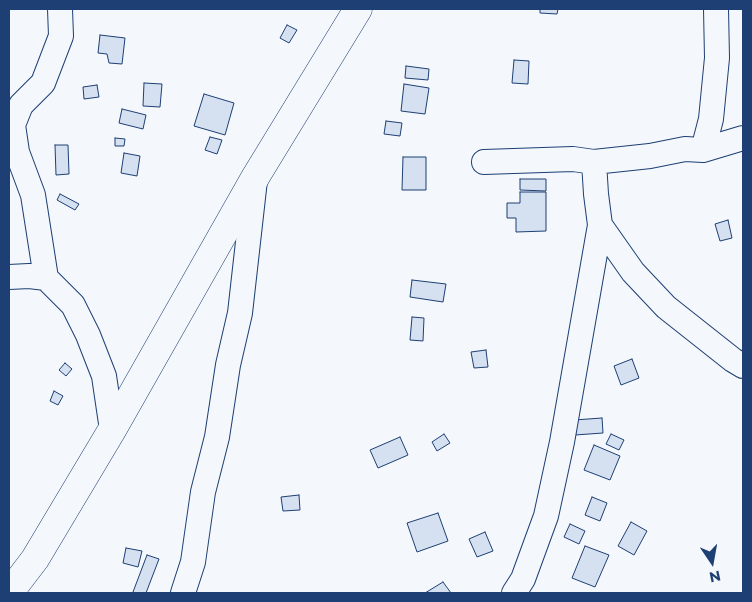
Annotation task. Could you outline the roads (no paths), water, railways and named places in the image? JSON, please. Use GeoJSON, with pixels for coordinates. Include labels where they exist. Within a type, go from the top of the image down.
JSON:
{"type":"FeatureCollection","features":[{"type":"Feature","properties":{"kind":"highway"},"geometry":{"type":"LineString","coordinates":[[9,593],[35,559],[112,430],[256,176],[358,9]]}},
{"type":"Feature","properties":{"kind":"street"},"geometry":{"type":"LineString","coordinates":[[60,9],[60,36],[43,83],[21,105],[13,125],[17,152],[33,195],[46,278],[74,305],[88,335],[104,376],[112,430]]}},
{"type":"Feature","properties":{"kind":"street"},"geometry":{"type":"LineString","coordinates":[[703,150],[711,119],[716,67],[716,9]]}},
{"type":"Feature","properties":{"kind":"street"},"geometry":{"type":"LineString","coordinates":[[484,162],[573,159],[594,162],[650,156],[685,149],[703,150],[743,138]]}},
{"type":"Feature","properties":{"kind":"street"},"geometry":{"type":"LineString","coordinates":[[514,593],[523,579],[546,516],[562,442],[600,225],[594,162]]}},
{"type":"Feature","properties":{"kind":"street"},"geometry":{"type":"LineString","coordinates":[[183,593],[193,562],[203,492],[217,437],[228,365],[240,313],[256,176]]}},
{"type":"Feature","properties":{"kind":"street"},"geometry":{"type":"LineString","coordinates":[[600,225],[633,272],[666,307],[743,366]]}},
{"type":"Feature","properties":{"kind":"street"},"geometry":{"type":"LineString","coordinates":[[9,277],[29,276],[46,278]]}}]}
